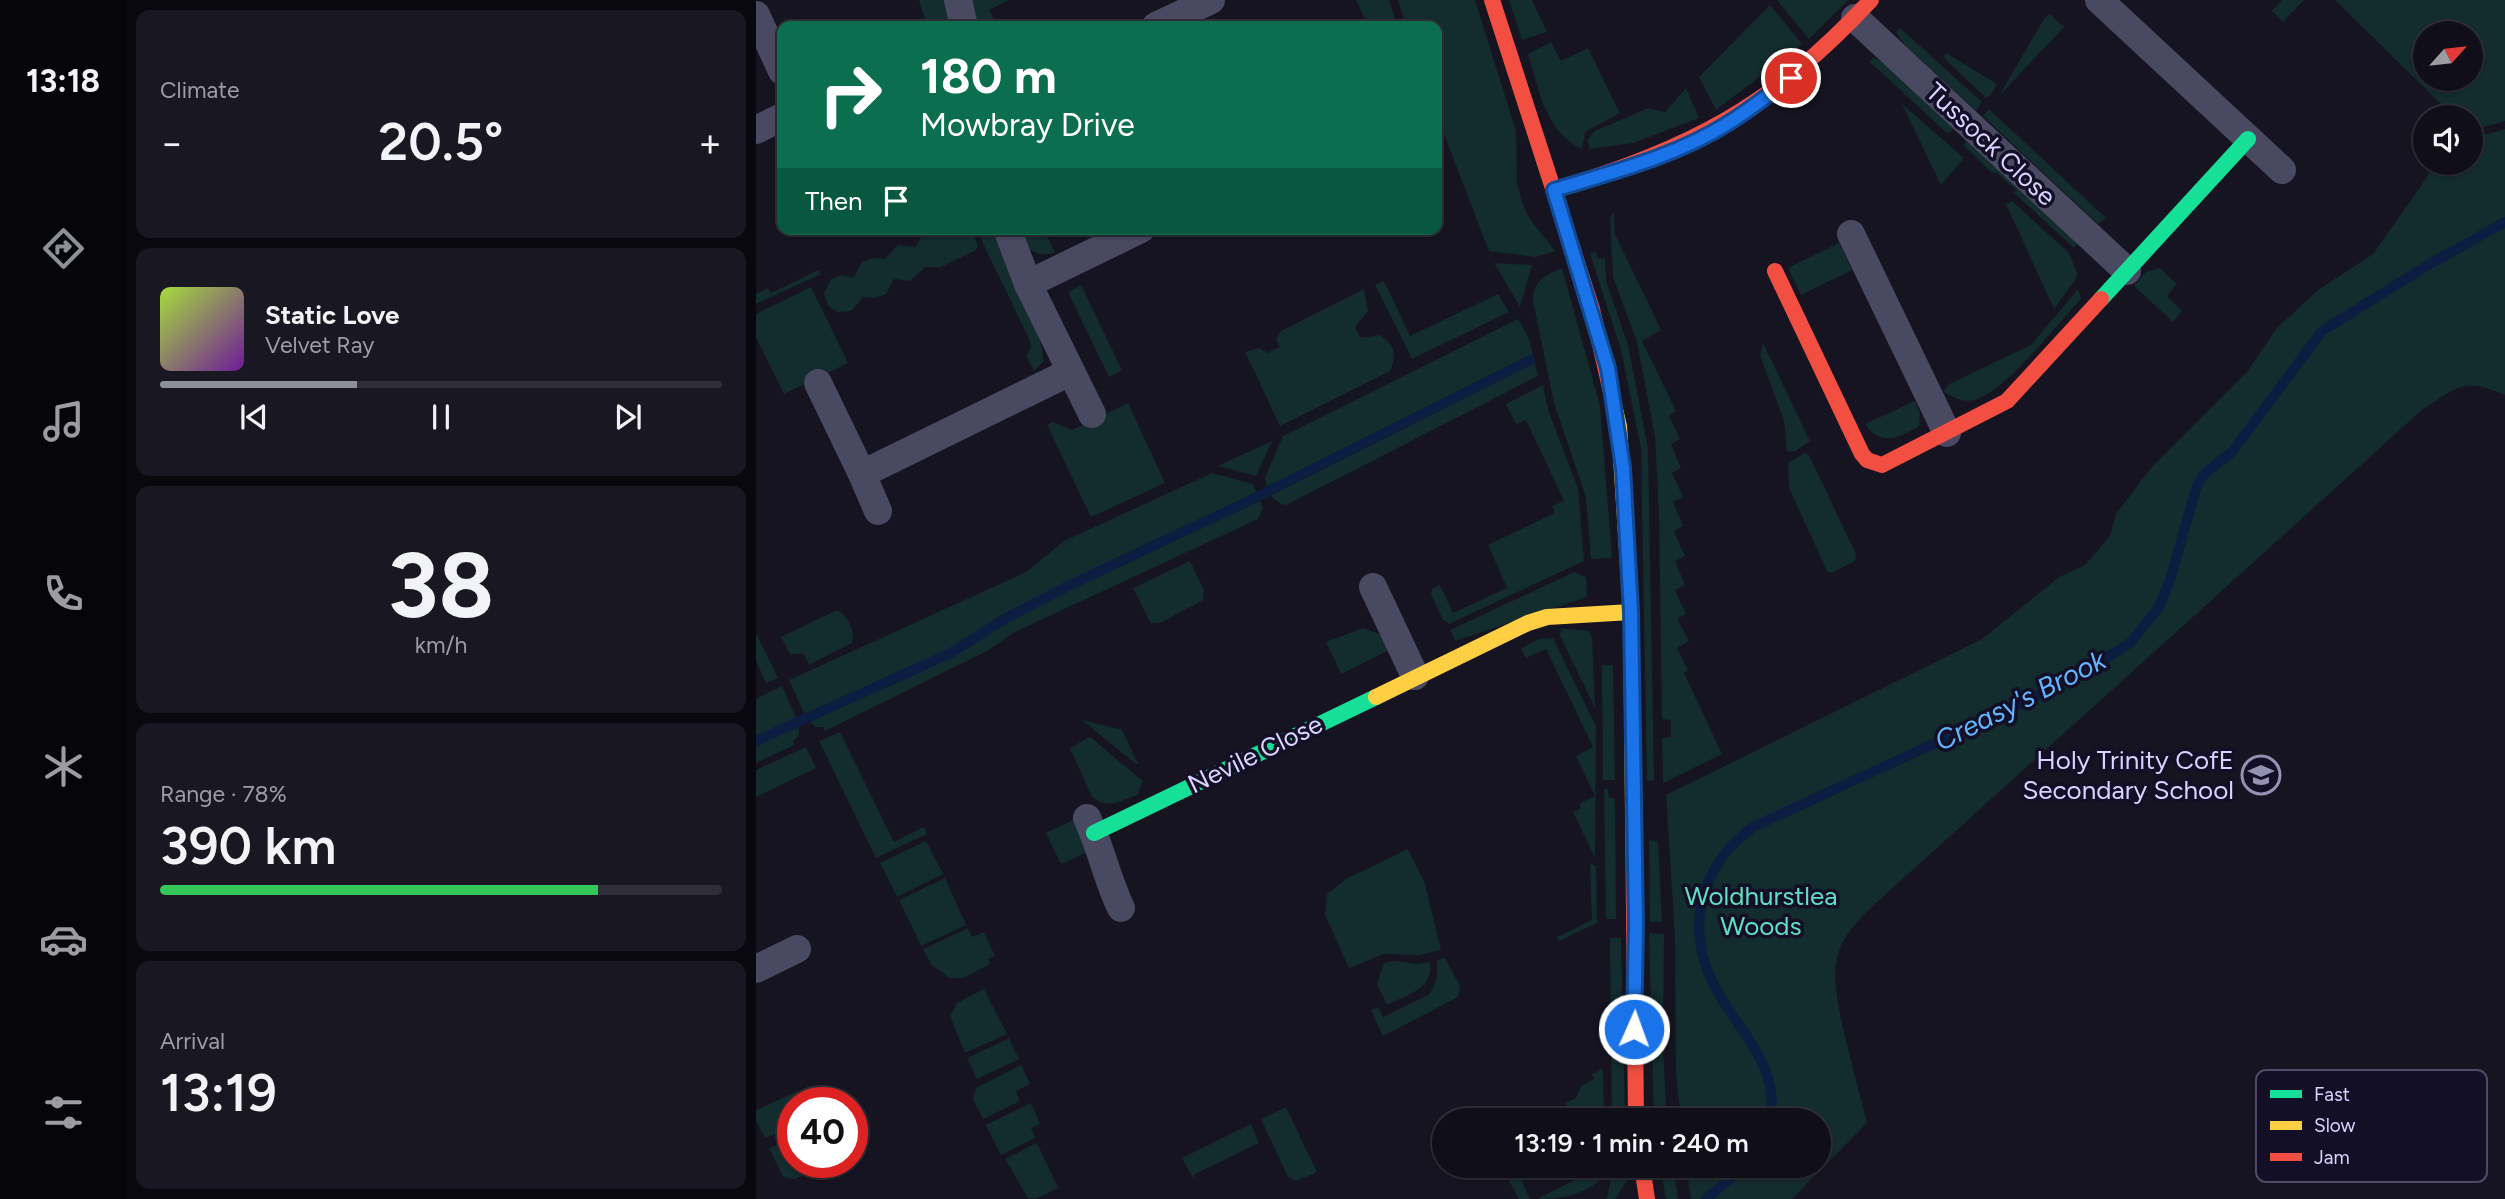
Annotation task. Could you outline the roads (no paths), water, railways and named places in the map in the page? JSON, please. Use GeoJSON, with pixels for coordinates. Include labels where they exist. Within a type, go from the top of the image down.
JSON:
{"type":"FeatureCollection","features":[{"type":"Feature","properties":{"kind":"street"},"geometry":{"type":"LineString","coordinates":[[958,0],[963,21]]}},
{"type":"Feature","properties":{"kind":"street"},"geometry":{"type":"LineString","coordinates":[[1167,21],[1211,0]]}},
{"type":"Feature","properties":{"kind":"street"},"geometry":{"type":"LineString","coordinates":[[1492,0],[1592,309],[1617,414],[1625,494],[1631,612],[1636,1108]]}},
{"type":"Feature","properties":{"kind":"street"},"geometry":{"type":"LineString","coordinates":[[2099,0],[2282,170]]}},
{"type":"Feature","properties":{"kind":"street"},"geometry":{"type":"LineString","coordinates":[[1554,190],[1665,154],[1728,124],[1791,78],[1863,9]]}},
{"type":"Feature","properties":{"kind":"street","name":"Tussock Close"},"geometry":{"type":"LineString","coordinates":[[1863,9],[2127,271]]}},
{"type":"Feature","properties":{"kind":"street"},"geometry":{"type":"LineString","coordinates":[[756,15],[777,60]]}},
{"type":"Feature","properties":{"kind":"street"},"geometry":{"type":"LineString","coordinates":[[756,130],[777,120]]}},
{"type":"Feature","properties":{"kind":"street"},"geometry":{"type":"LineString","coordinates":[[1775,271],[1867,460],[1882,465],[2007,401],[2248,139]]}},
{"type":"Feature","properties":{"kind":"street"},"geometry":{"type":"LineString","coordinates":[[1851,234],[1947,433]]}},
{"type":"Feature","properties":{"kind":"street"},"geometry":{"type":"LineString","coordinates":[[1009,235],[1028,284],[1092,414]]}},
{"type":"Feature","properties":{"kind":"street"},"geometry":{"type":"LineString","coordinates":[[1028,284],[1129,235]]}},
{"type":"Feature","properties":{"kind":"street"},"geometry":{"type":"LineString","coordinates":[[862,474],[1070,372]]}},
{"type":"Feature","properties":{"kind":"street"},"geometry":{"type":"LineString","coordinates":[[818,383],[878,511]]}},
{"type":"Feature","properties":{"kind":"street"},"geometry":{"type":"LineString","coordinates":[[1373,587],[1415,676]]}},
{"type":"Feature","properties":{"kind":"street","name":"Nevile Close"},"geometry":{"type":"LineString","coordinates":[[1121,908],[1091,825],[1497,636],[1547,617],[1631,612]]}},
{"type":"Feature","properties":{"kind":"street"},"geometry":{"type":"LineString","coordinates":[[756,969],[797,949]]}},
{"type":"Feature","properties":{"kind":"street"},"geometry":{"type":"LineString","coordinates":[[1644,1178],[1647,1199]]}},
{"type":"Feature","properties":{"kind":"waterway","name":"Creasy's Brook"},"geometry":{"type":"LineString","coordinates":[[1771,1108],[1764,1066],[1716,989],[1706,966],[1701,944],[1699,922],[1702,900],[1720,861],[1753,827],[2074,679],[2131,642],[2159,607],[2170,580],[2197,485],[2204,474],[2232,452],[2322,331],[2428,265],[2505,222]]}},
{"type":"Feature","properties":{"kind":"waterway"},"geometry":{"type":"LineString","coordinates":[[756,741],[951,653],[1006,618],[1068,586],[1255,498],[1530,360]]}},
{"type":"Feature","properties":{"kind":"waterway","name":"Creasy's Brook"},"geometry":{"type":"LineString","coordinates":[[1706,1199],[1731,1178]]}},
{"type":"Feature","properties":{"kind":"place","name":"Holy Trinity CofE Secondary School"},"geometry":{"type":"Point","coordinates":[2261,775]}},
{"type":"Feature","properties":{"kind":"park label","name":"Woldhurstlea Woods"},"geometry":{"type":"Point","coordinates":[1761,911]}}]}
